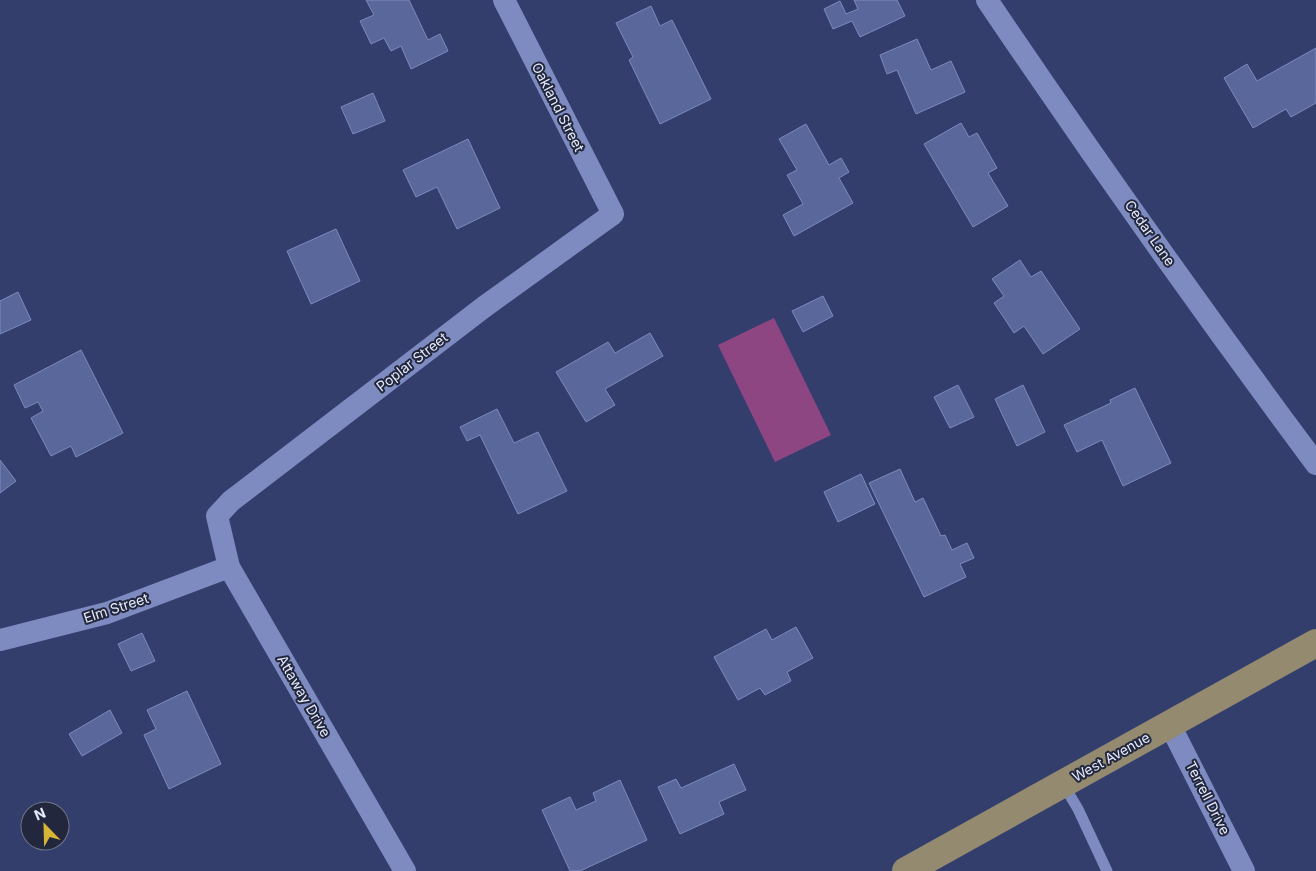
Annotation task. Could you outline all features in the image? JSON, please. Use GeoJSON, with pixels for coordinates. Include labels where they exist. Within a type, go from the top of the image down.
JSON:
{"type":"FeatureCollection","features":[{"type":"Feature","properties":{"kind":"main road","name":"West Avenue"},"geometry":{"type":"LineString","coordinates":[[906,871],[1316,643]]}},
{"type":"Feature","properties":{"kind":"street","name":"Oakland Street"},"geometry":{"type":"LineString","coordinates":[[504,0],[613,214]]}},
{"type":"Feature","properties":{"kind":"street","name":"Cedar Lane"},"geometry":{"type":"LineString","coordinates":[[987,0],[1262,392],[1316,464]]}},
{"type":"Feature","properties":{"kind":"street","name":"Poplar Street"},"geometry":{"type":"LineString","coordinates":[[217,516],[231,501],[468,319],[613,214]]}},
{"type":"Feature","properties":{"kind":"street","name":"Attaway Drive"},"geometry":{"type":"LineString","coordinates":[[217,516],[229,567],[405,871]]}},
{"type":"Feature","properties":{"kind":"street","name":"Elm Street"},"geometry":{"type":"LineString","coordinates":[[0,640],[107,613],[229,567]]}},
{"type":"Feature","properties":{"kind":"street","name":"Terrell Drive"},"geometry":{"type":"LineString","coordinates":[[1170,725],[1244,871]]}},
{"type":"Feature","properties":{"kind":"lane"},"geometry":{"type":"LineString","coordinates":[[1063,784],[1078,809],[1107,871]]}},
{"type":"Feature","properties":{"kind":"shaded area"},"geometry":{"type":"Polygon","coordinates":[[[774,318],[831,435],[775,462],[718,345],[774,318]]]}},
{"type":"Feature","properties":{"kind":"building"},"geometry":{"type":"Polygon","coordinates":[[[366,0],[409,0],[428,40],[440,34],[448,51],[411,69],[401,46],[391,51],[384,38],[371,44],[360,21],[374,15],[366,0]]]}},
{"type":"Feature","properties":{"kind":"building"},"geometry":{"type":"Polygon","coordinates":[[[854,0],[897,0],[905,16],[860,37],[852,21],[833,29],[824,9],[840,1],[846,14],[858,9],[854,0]]]}},
{"type":"Feature","properties":{"kind":"building"},"geometry":{"type":"Polygon","coordinates":[[[651,6],[660,26],[672,20],[711,99],[660,124],[629,60],[633,57],[616,23],[651,6]]]}},
{"type":"Feature","properties":{"kind":"building"},"geometry":{"type":"Polygon","coordinates":[[[917,39],[931,70],[951,61],[965,92],[916,114],[897,70],[887,74],[880,55],[917,39]]]}},
{"type":"Feature","properties":{"kind":"building"},"geometry":{"type":"Polygon","coordinates":[[[1316,48],[1316,103],[1291,117],[1286,109],[1253,128],[1224,78],[1247,64],[1257,81],[1316,48]]]}},
{"type":"Feature","properties":{"kind":"building"},"geometry":{"type":"Polygon","coordinates":[[[373,93],[385,121],[353,134],[341,107],[373,93]]]}},
{"type":"Feature","properties":{"kind":"building"},"geometry":{"type":"Polygon","coordinates":[[[961,123],[969,137],[977,133],[997,168],[988,173],[1008,206],[973,227],[924,144],[961,123]]]}},
{"type":"Feature","properties":{"kind":"building"},"geometry":{"type":"Polygon","coordinates":[[[806,124],[829,165],[841,158],[849,172],[839,178],[853,203],[794,236],[783,215],[803,204],[787,175],[797,170],[779,139],[806,124]]]}},
{"type":"Feature","properties":{"kind":"building"},"geometry":{"type":"Polygon","coordinates":[[[468,139],[500,208],[457,229],[437,187],[416,197],[403,170],[468,139]]]}},
{"type":"Feature","properties":{"kind":"building"},"geometry":{"type":"Polygon","coordinates":[[[336,229],[360,281],[311,304],[287,251],[336,229]]]}},
{"type":"Feature","properties":{"kind":"building"},"geometry":{"type":"Polygon","coordinates":[[[1020,260],[1031,277],[1041,271],[1080,329],[1043,354],[1024,326],[1014,333],[994,303],[1004,296],[992,279],[1020,260]]]}},
{"type":"Feature","properties":{"kind":"building"},"geometry":{"type":"Polygon","coordinates":[[[18,292],[31,320],[0,334],[0,301],[18,292]]]}},
{"type":"Feature","properties":{"kind":"building"},"geometry":{"type":"Polygon","coordinates":[[[823,296],[833,316],[803,332],[792,311],[823,296]]]}},
{"type":"Feature","properties":{"kind":"building"},"geometry":{"type":"Polygon","coordinates":[[[650,333],[663,356],[605,389],[615,405],[586,422],[556,372],[608,342],[615,353],[650,333]]]}},
{"type":"Feature","properties":{"kind":"building"},"geometry":{"type":"Polygon","coordinates":[[[81,350],[123,433],[76,457],[71,446],[51,456],[31,418],[43,411],[38,402],[25,408],[14,385],[81,350]]]}},
{"type":"Feature","properties":{"kind":"building"},"geometry":{"type":"Polygon","coordinates":[[[958,385],[974,417],[950,428],[934,397],[958,385]]]}},
{"type":"Feature","properties":{"kind":"building"},"geometry":{"type":"Polygon","coordinates":[[[1023,385],[1045,432],[1017,446],[995,399],[1023,385]]]}},
{"type":"Feature","properties":{"kind":"building"},"geometry":{"type":"Polygon","coordinates":[[[1135,388],[1171,463],[1123,486],[1102,440],[1077,452],[1064,425],[1111,403],[1110,400],[1135,388]]]}},
{"type":"Feature","properties":{"kind":"building"},"geometry":{"type":"Polygon","coordinates":[[[497,409],[514,443],[538,432],[567,491],[518,514],[480,435],[467,441],[460,427],[497,409]]]}},
{"type":"Feature","properties":{"kind":"building"},"geometry":{"type":"Polygon","coordinates":[[[0,460],[16,481],[0,493],[0,460]]]}},
{"type":"Feature","properties":{"kind":"building"},"geometry":{"type":"Polygon","coordinates":[[[900,469],[915,502],[923,498],[941,536],[945,535],[952,550],[967,543],[974,558],[960,564],[966,577],[924,597],[869,483],[900,469]]]}},
{"type":"Feature","properties":{"kind":"building"},"geometry":{"type":"Polygon","coordinates":[[[861,474],[875,504],[838,522],[824,492],[861,474]]]}},
{"type":"Feature","properties":{"kind":"building"},"geometry":{"type":"Polygon","coordinates":[[[796,627],[813,658],[787,672],[791,681],[765,695],[760,688],[738,700],[714,657],[766,629],[772,640],[796,627]]]}},
{"type":"Feature","properties":{"kind":"building"},"geometry":{"type":"Polygon","coordinates":[[[142,633],[155,661],[131,671],[118,644],[142,633]]]}},
{"type":"Feature","properties":{"kind":"building"},"geometry":{"type":"Polygon","coordinates":[[[187,691],[221,764],[169,789],[144,735],[156,729],[147,710],[187,691]]]}},
{"type":"Feature","properties":{"kind":"building"},"geometry":{"type":"Polygon","coordinates":[[[110,710],[122,733],[82,756],[69,734],[110,710]]]}},
{"type":"Feature","properties":{"kind":"building"},"geometry":{"type":"Polygon","coordinates":[[[734,764],[746,790],[719,802],[724,814],[680,834],[658,787],[676,779],[681,788],[734,764]]]}},
{"type":"Feature","properties":{"kind":"building"},"geometry":{"type":"Polygon","coordinates":[[[620,780],[647,840],[580,871],[570,871],[542,810],[570,797],[576,810],[596,801],[593,793],[620,780]]]}}]}
